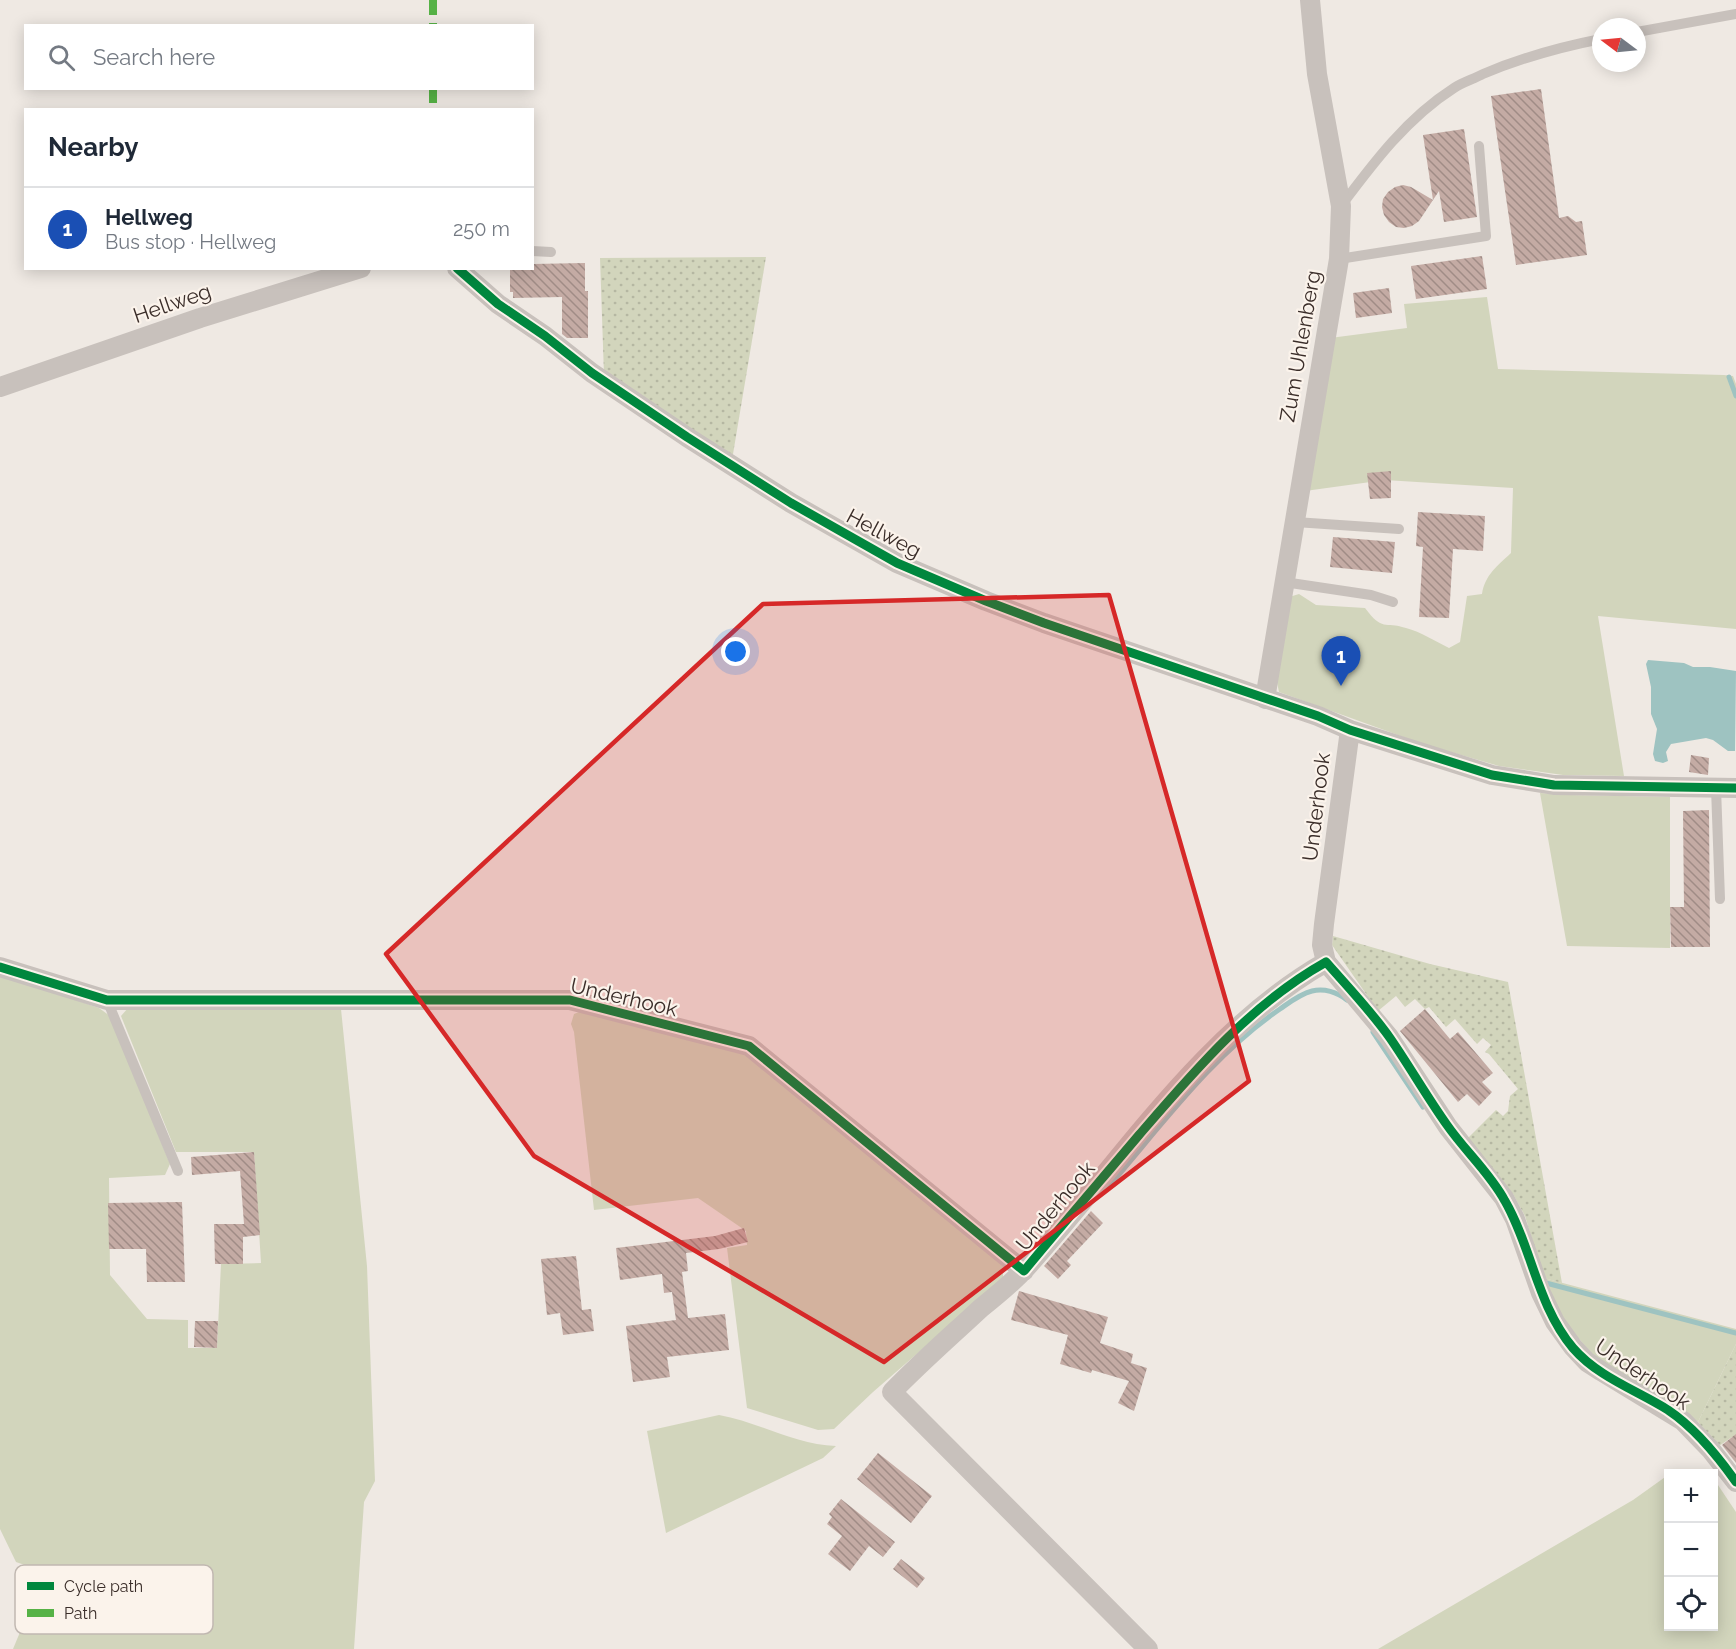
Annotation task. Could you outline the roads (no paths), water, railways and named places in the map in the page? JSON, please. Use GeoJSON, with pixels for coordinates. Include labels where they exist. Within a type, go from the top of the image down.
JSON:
{"type":"FeatureCollection","features":[{"type":"Feature","properties":{"kind":"street","name":"Zum Uhlenberg"},"geometry":{"type":"LineString","coordinates":[[1265,699],[1339,259],[1341,206],[1317,74],[1310,0]]}},
{"type":"Feature","properties":{"kind":"street","name":"Hellweg"},"geometry":{"type":"LineString","coordinates":[[0,387],[201,318],[355,270]]}},
{"type":"Feature","properties":{"kind":"street","name":"Hellweg"},"geometry":{"type":"LineString","coordinates":[[459,270],[498,304],[545,336],[592,373],[792,504],[897,563],[986,601],[1044,623],[1318,716],[1350,730],[1492,775],[1554,785],[1736,788]]}},
{"type":"Feature","properties":{"kind":"street","name":"Underhook"},"geometry":{"type":"LineString","coordinates":[[1350,730],[1324,924],[1322,945],[1326,962],[1389,1037],[1448,1127],[1504,1198],[1515,1218],[1541,1293],[1555,1322],[1573,1347],[1587,1362],[1683,1421],[1717,1457],[1736,1482]]}},
{"type":"Feature","properties":{"kind":"street","name":"Underhook"},"geometry":{"type":"LineString","coordinates":[[1149,1649],[892,1392],[922,1361],[1024,1271],[1186,1080],[1224,1040],[1306,973],[1326,962]]}},
{"type":"Feature","properties":{"kind":"street","name":"Underhook"},"geometry":{"type":"LineString","coordinates":[[0,967],[107,1000],[570,1000],[749,1046],[1024,1271]]}},
{"type":"Feature","properties":{"kind":"lane"},"geometry":{"type":"LineString","coordinates":[[1646,30],[1736,14]]}},
{"type":"Feature","properties":{"kind":"lane"},"geometry":{"type":"LineString","coordinates":[[1341,206],[1381,153],[1418,115],[1455,87],[1507,64],[1565,46],[1592,41]]}},
{"type":"Feature","properties":{"kind":"lane"},"geometry":{"type":"LineString","coordinates":[[1339,259],[1486,236],[1479,146]]}},
{"type":"Feature","properties":{"kind":"lane"},"geometry":{"type":"LineString","coordinates":[[534,251],[551,252]]}},
{"type":"Feature","properties":{"kind":"lane"},"geometry":{"type":"LineString","coordinates":[[1294,522],[1400,529]]}},
{"type":"Feature","properties":{"kind":"lane"},"geometry":{"type":"LineString","coordinates":[[1284,582],[1371,595],[1393,602]]}},
{"type":"Feature","properties":{"kind":"lane"},"geometry":{"type":"LineString","coordinates":[[1716,788],[1720,899]]}},
{"type":"Feature","properties":{"kind":"lane"},"geometry":{"type":"LineString","coordinates":[[107,1000],[178,1171]]}},
{"type":"Feature","properties":{"kind":"water"},"geometry":{"type":"Polygon","coordinates":[[[1648,660],[1736,671],[1735,751],[1728,751],[1713,740],[1706,738],[1671,744],[1666,752],[1668,761],[1663,763],[1655,761],[1653,754],[1657,729],[1651,714],[1651,687],[1646,664],[1648,660]]]}},
{"type":"Feature","properties":{"kind":"waterway"},"geometry":{"type":"LineString","coordinates":[[1729,377],[1736,396]]}},
{"type":"Feature","properties":{"kind":"waterway"},"geometry":{"type":"LineString","coordinates":[[1104,1192],[1208,1071],[1255,1028],[1295,998],[1312,991],[1330,991],[1347,1000]]}},
{"type":"Feature","properties":{"kind":"waterway"},"geometry":{"type":"LineString","coordinates":[[1373,1032],[1423,1107]]}},
{"type":"Feature","properties":{"kind":"waterway"},"geometry":{"type":"LineString","coordinates":[[1546,1283],[1736,1333]]}},
{"type":"Feature","properties":{"kind":"place","name":"Hellweg"},"geometry":{"type":"Point","coordinates":[1341,686]}}]}
